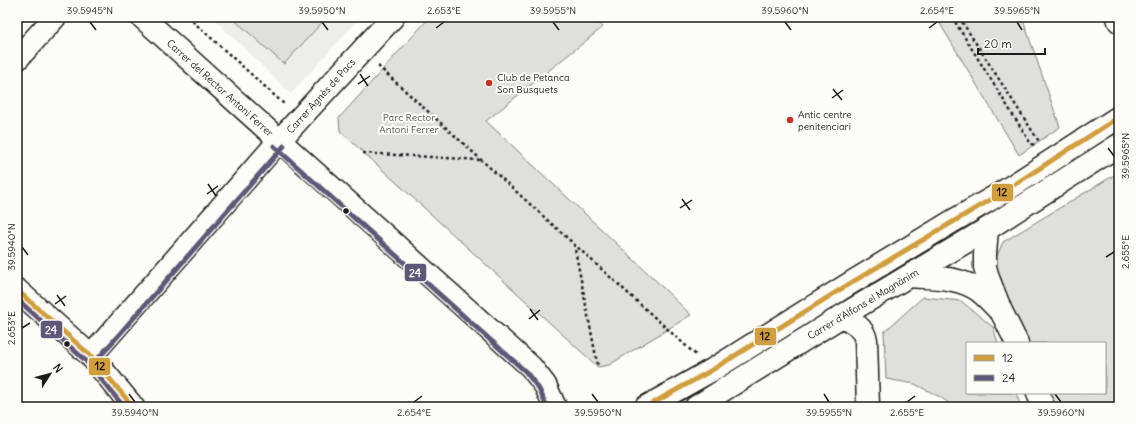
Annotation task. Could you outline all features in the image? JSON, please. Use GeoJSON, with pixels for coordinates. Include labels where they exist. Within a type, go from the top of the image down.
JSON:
{"type":"FeatureCollection","features":[{"type":"Feature","properties":{"kind":"main road"},"geometry":{"type":"LineString","coordinates":[[17,59],[55,17]]}},
{"type":"Feature","properties":{"kind":"main road","name":"Carrer del Rector Antoni Ferrer"},"geometry":{"type":"LineString","coordinates":[[142,17],[531,367],[545,385],[555,407]]}},
{"type":"Feature","properties":{"kind":"main road","name":"Carrer Agnès de Pacs"},"geometry":{"type":"LineString","coordinates":[[91,356],[279,141],[393,17]]}},
{"type":"Feature","properties":{"kind":"main road"},"geometry":{"type":"LineString","coordinates":[[1118,17],[1119,21]]}},
{"type":"Feature","properties":{"kind":"main road"},"geometry":{"type":"LineString","coordinates":[[646,407],[712,370],[849,284],[1003,192],[1119,117]]}},
{"type":"Feature","properties":{"kind":"main road","name":"Carrer d'Alfons el Magnànim"},"geometry":{"type":"LineString","coordinates":[[696,407],[842,316],[987,229],[1119,145]]}},
{"type":"Feature","properties":{"kind":"main road"},"geometry":{"type":"LineString","coordinates":[[1003,192],[992,209],[987,229],[985,241],[985,267],[1001,311],[1017,342]]}},
{"type":"Feature","properties":{"kind":"main road"},"geometry":{"type":"LineString","coordinates":[[909,276],[956,280],[978,290],[1001,311]]}},
{"type":"Feature","properties":{"kind":"main road"},"geometry":{"type":"LineString","coordinates":[[20,299],[91,356],[133,407]]}},
{"type":"Feature","properties":{"kind":"main road"},"geometry":{"type":"LineString","coordinates":[[842,316],[860,327],[865,334],[868,407]]}},
{"type":"Feature","properties":{"kind":"main road"},"geometry":{"type":"LineString","coordinates":[[1038,394],[1043,407]]}},
{"type":"Feature","properties":{"kind":"path"},"geometry":{"type":"LineString","coordinates":[[188,17],[300,119]]}},
{"type":"Feature","properties":{"kind":"path"},"geometry":{"type":"LineString","coordinates":[[952,17],[1031,144],[1041,145],[959,17]]}},
{"type":"Feature","properties":{"kind":"path"},"geometry":{"type":"LineString","coordinates":[[362,51],[712,370]]}},
{"type":"Feature","properties":{"kind":"path"},"geometry":{"type":"LineString","coordinates":[[363,153],[482,160]]}},
{"type":"Feature","properties":{"kind":"path"},"geometry":{"type":"LineString","coordinates":[[574,244],[598,367]]}},
{"type":"Feature","properties":{"kind":"shaded area"},"geometry":{"type":"Polygon","coordinates":[[[212,17],[360,17],[291,94],[212,17]]]}},
{"type":"Feature","properties":{"kind":"green space"},"geometry":{"type":"Polygon","coordinates":[[[231,17],[327,17],[284,64],[231,17]]]}},
{"type":"Feature","properties":{"kind":"green space","name":"Parc Rector Antoni Ferrer"},"geometry":{"type":"Polygon","coordinates":[[[430,17],[592,17],[603,27],[486,121],[691,315],[609,365],[598,367],[340,131],[339,118],[430,17]]]}},
{"type":"Feature","properties":{"kind":"green space"},"geometry":{"type":"Polygon","coordinates":[[[936,17],[1022,17],[1060,127],[1019,155],[936,17]]]}},
{"type":"Feature","properties":{"kind":"green space"},"geometry":{"type":"Polygon","coordinates":[[[1116,174],[1119,187],[1119,407],[1050,407],[1045,394],[1106,394],[1106,342],[1026,342],[994,263],[1003,242],[1116,174]]]}},
{"type":"Feature","properties":{"kind":"green space"},"geometry":{"type":"Polygon","coordinates":[[[923,297],[961,301],[993,327],[998,342],[966,342],[966,394],[1016,394],[1021,407],[955,407],[915,384],[886,379],[884,332],[923,297]]]}},
{"type":"Feature","properties":{"kind":"transit line","name":"12"},"geometry":{"type":"LineString","coordinates":[[646,407],[712,370],[849,284],[1003,192],[1119,117]]}},
{"type":"Feature","properties":{"kind":"transit line","name":"24"},"geometry":{"type":"LineString","coordinates":[[274,146],[526,372],[539,389],[547,407]]}},
{"type":"Feature","properties":{"kind":"transit line","name":"24"},"geometry":{"type":"LineString","coordinates":[[96,361],[284,146]]}},
{"type":"Feature","properties":{"kind":"transit line","name":"12"},"geometry":{"type":"LineString","coordinates":[[17,290],[91,356],[133,407]]}},
{"type":"Feature","properties":{"kind":"transit line","name":"24"},"geometry":{"type":"LineString","coordinates":[[17,299],[86,361],[124,407]]}},
{"type":"Feature","properties":{"kind":"place","name":"Club de Petanca Son Busquets"},"geometry":{"type":"Point","coordinates":[489,83]}},
{"type":"Feature","properties":{"kind":"place","name":"Antic centre penitenciari"},"geometry":{"type":"Point","coordinates":[790,120]}}]}
